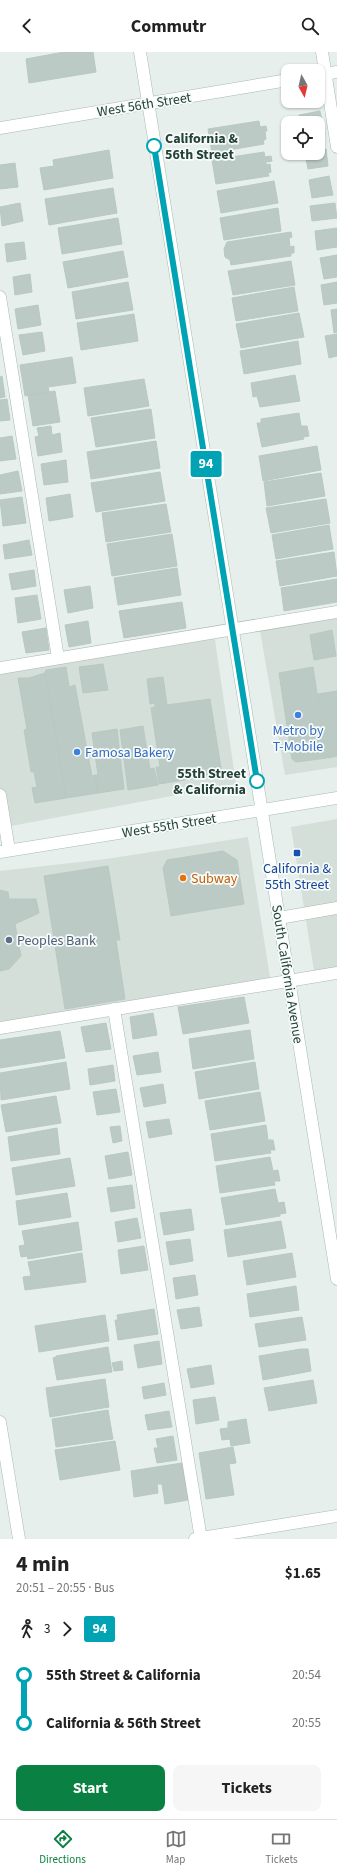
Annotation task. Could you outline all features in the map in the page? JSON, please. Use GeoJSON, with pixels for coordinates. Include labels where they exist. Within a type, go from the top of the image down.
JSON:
{"type":"FeatureCollection","features":[{"type":"Feature","properties":{"kind":"street","name":"South California Avenue"},"geometry":{"type":"LineString","coordinates":[[140,52],[337,1280]]}},
{"type":"Feature","properties":{"kind":"street"},"geometry":{"type":"LineString","coordinates":[[322,52],[327,74],[337,147]]}},
{"type":"Feature","properties":{"kind":"street","name":"West 56th Street"},"geometry":{"type":"LineString","coordinates":[[0,128],[281,81]]}},
{"type":"Feature","properties":{"kind":"street"},"geometry":{"type":"LineString","coordinates":[[0,297],[58,658]]}},
{"type":"Feature","properties":{"kind":"street"},"geometry":{"type":"LineString","coordinates":[[0,668],[337,612]]}},
{"type":"Feature","properties":{"kind":"street"},"geometry":{"type":"LineString","coordinates":[[0,796],[5,851]]}},
{"type":"Feature","properties":{"kind":"street","name":"West 55th Street"},"geometry":{"type":"LineString","coordinates":[[5,851],[337,798]]}},
{"type":"Feature","properties":{"kind":"street"},"geometry":{"type":"LineString","coordinates":[[279,918],[337,908]]}},
{"type":"Feature","properties":{"kind":"street"},"geometry":{"type":"LineString","coordinates":[[0,1028],[337,973]]}},
{"type":"Feature","properties":{"kind":"street"},"geometry":{"type":"LineString","coordinates":[[114,1009],[199,1539],[337,1516]]}},
{"type":"Feature","properties":{"kind":"street"},"geometry":{"type":"LineString","coordinates":[[0,1422],[19,1539]]}},
{"type":"Feature","properties":{"kind":"shaded area"},"geometry":{"type":"Polygon","coordinates":[[[337,612],[337,767],[285,775],[259,625],[337,612]]]}},
{"type":"Feature","properties":{"kind":"shaded area"},"geometry":{"type":"Polygon","coordinates":[[[214,633],[236,784],[0,828],[0,668],[214,633]]]}},
{"type":"Feature","properties":{"kind":"shaded area"},"geometry":{"type":"Polygon","coordinates":[[[337,819],[337,973],[315,977],[291,827],[337,819]]]}},
{"type":"Feature","properties":{"kind":"shaded area"},"geometry":{"type":"Polygon","coordinates":[[[248,837],[271,984],[0,1028],[0,871],[106,859],[248,837]]]}},
{"type":"Feature","properties":{"kind":"building"},"geometry":{"type":"Polygon","coordinates":[[[64,52],[93,52],[96,72],[29,83],[26,59],[64,52]]]}},
{"type":"Feature","properties":{"kind":"building"},"geometry":{"type":"Polygon","coordinates":[[[320,111],[321,116],[299,116],[320,111]]]}},
{"type":"Feature","properties":{"kind":"building"},"geometry":{"type":"Polygon","coordinates":[[[259,121],[260,127],[266,126],[267,131],[265,131],[266,139],[263,141],[264,144],[212,153],[208,129],[259,121]]]}},
{"type":"Feature","properties":{"kind":"building"},"geometry":{"type":"Polygon","coordinates":[[[325,149],[328,166],[308,169],[306,160],[325,160],[325,149]]]}},
{"type":"Feature","properties":{"kind":"building"},"geometry":{"type":"Polygon","coordinates":[[[109,150],[113,178],[44,190],[40,168],[54,166],[53,160],[109,150]]]}},
{"type":"Feature","properties":{"kind":"building"},"geometry":{"type":"Polygon","coordinates":[[[264,152],[265,157],[271,156],[272,161],[266,162],[266,165],[270,164],[271,172],[268,173],[269,176],[216,184],[212,160],[264,152]]]}},
{"type":"Feature","properties":{"kind":"building"},"geometry":{"type":"Polygon","coordinates":[[[15,163],[18,187],[0,189],[0,165],[15,163]]]}},
{"type":"Feature","properties":{"kind":"building"},"geometry":{"type":"Polygon","coordinates":[[[329,176],[333,195],[312,198],[309,180],[329,176]]]}},
{"type":"Feature","properties":{"kind":"building"},"geometry":{"type":"Polygon","coordinates":[[[274,181],[278,203],[221,213],[217,191],[274,181]]]}},
{"type":"Feature","properties":{"kind":"building"},"geometry":{"type":"Polygon","coordinates":[[[113,188],[117,213],[49,225],[45,199],[113,188]]]}},
{"type":"Feature","properties":{"kind":"building"},"geometry":{"type":"Polygon","coordinates":[[[20,203],[23,221],[2,226],[0,207],[20,203]]]}},
{"type":"Feature","properties":{"kind":"building"},"geometry":{"type":"Polygon","coordinates":[[[335,203],[337,218],[312,221],[310,206],[335,203]]]}},
{"type":"Feature","properties":{"kind":"building"},"geometry":{"type":"Polygon","coordinates":[[[278,208],[281,231],[224,240],[220,218],[278,208]]]}},
{"type":"Feature","properties":{"kind":"building"},"geometry":{"type":"Polygon","coordinates":[[[118,218],[122,244],[62,254],[58,228],[118,218]]]}},
{"type":"Feature","properties":{"kind":"building"},"geometry":{"type":"Polygon","coordinates":[[[337,228],[337,247],[317,250],[315,231],[337,228]]]}},
{"type":"Feature","properties":{"kind":"building"},"geometry":{"type":"Polygon","coordinates":[[[291,232],[292,237],[289,238],[290,247],[294,246],[294,253],[291,253],[291,256],[231,265],[230,260],[225,257],[224,249],[227,242],[291,232]]]}},
{"type":"Feature","properties":{"kind":"building"},"geometry":{"type":"Polygon","coordinates":[[[24,242],[26,259],[7,262],[5,244],[24,242]]]}},
{"type":"Feature","properties":{"kind":"building"},"geometry":{"type":"Polygon","coordinates":[[[123,251],[128,277],[68,288],[63,262],[123,251]]]}},
{"type":"Feature","properties":{"kind":"building"},"geometry":{"type":"Polygon","coordinates":[[[337,255],[337,277],[324,279],[320,258],[337,255]]]}},
{"type":"Feature","properties":{"kind":"building"},"geometry":{"type":"Polygon","coordinates":[[[291,261],[295,285],[233,295],[228,271],[291,261]]]}},
{"type":"Feature","properties":{"kind":"building"},"geometry":{"type":"Polygon","coordinates":[[[30,274],[32,292],[15,295],[13,277],[30,274]]]}},
{"type":"Feature","properties":{"kind":"building"},"geometry":{"type":"Polygon","coordinates":[[[128,282],[133,310],[76,319],[72,292],[128,282]]]}},
{"type":"Feature","properties":{"kind":"building"},"geometry":{"type":"Polygon","coordinates":[[[337,282],[337,303],[324,305],[321,285],[337,282]]]}},
{"type":"Feature","properties":{"kind":"building"},"geometry":{"type":"Polygon","coordinates":[[[294,287],[298,311],[236,321],[232,298],[294,287]]]}},
{"type":"Feature","properties":{"kind":"building"},"geometry":{"type":"Polygon","coordinates":[[[38,305],[41,325],[18,329],[15,309],[38,305]]]}},
{"type":"Feature","properties":{"kind":"building"},"geometry":{"type":"Polygon","coordinates":[[[337,309],[337,332],[334,333],[331,310],[337,309]]]}},
{"type":"Feature","properties":{"kind":"building"},"geometry":{"type":"Polygon","coordinates":[[[299,313],[304,337],[241,348],[236,324],[299,313]]]}},
{"type":"Feature","properties":{"kind":"building"},"geometry":{"type":"Polygon","coordinates":[[[134,314],[138,341],[81,350],[77,323],[134,314]]]}},
{"type":"Feature","properties":{"kind":"building"},"geometry":{"type":"Polygon","coordinates":[[[42,332],[45,351],[23,355],[19,335],[42,332]]]}},
{"type":"Feature","properties":{"kind":"building"},"geometry":{"type":"Polygon","coordinates":[[[337,334],[337,356],[329,358],[325,336],[337,334]]]}},
{"type":"Feature","properties":{"kind":"building"},"geometry":{"type":"Polygon","coordinates":[[[298,341],[301,364],[244,374],[240,351],[298,341]]]}},
{"type":"Feature","properties":{"kind":"building"},"geometry":{"type":"Polygon","coordinates":[[[72,357],[76,383],[48,387],[49,392],[25,396],[20,365],[72,357]]]}},
{"type":"Feature","properties":{"kind":"building"},"geometry":{"type":"Polygon","coordinates":[[[295,375],[300,401],[260,407],[257,396],[253,397],[251,383],[295,375]]]}},
{"type":"Feature","properties":{"kind":"building"},"geometry":{"type":"Polygon","coordinates":[[[2,376],[5,397],[0,398],[0,377],[2,376]]]}},
{"type":"Feature","properties":{"kind":"building"},"geometry":{"type":"Polygon","coordinates":[[[144,379],[149,406],[88,416],[84,388],[144,379]]]}},
{"type":"Feature","properties":{"kind":"building"},"geometry":{"type":"Polygon","coordinates":[[[55,391],[60,422],[33,426],[28,395],[55,391]]]}},
{"type":"Feature","properties":{"kind":"building"},"geometry":{"type":"Polygon","coordinates":[[[7,399],[10,420],[0,421],[0,400],[7,399]]]}},
{"type":"Feature","properties":{"kind":"building"},"geometry":{"type":"Polygon","coordinates":[[[151,409],[155,438],[96,447],[91,418],[151,409]]]}},
{"type":"Feature","properties":{"kind":"building"},"geometry":{"type":"Polygon","coordinates":[[[299,413],[301,426],[307,426],[309,436],[303,437],[304,439],[262,447],[257,423],[261,423],[261,419],[299,413]]]}},
{"type":"Feature","properties":{"kind":"building"},"geometry":{"type":"Polygon","coordinates":[[[51,426],[52,435],[60,433],[62,452],[38,456],[35,437],[39,436],[37,428],[51,426]]]}},
{"type":"Feature","properties":{"kind":"building"},"geometry":{"type":"Polygon","coordinates":[[[12,436],[16,459],[0,461],[0,438],[12,436]]]}},
{"type":"Feature","properties":{"kind":"building"},"geometry":{"type":"Polygon","coordinates":[[[156,441],[160,468],[91,479],[87,452],[156,441]]]}},
{"type":"Feature","properties":{"kind":"building"},"geometry":{"type":"Polygon","coordinates":[[[317,446],[321,470],[263,481],[259,456],[317,446]]]}},
{"type":"Feature","properties":{"kind":"building"},"geometry":{"type":"Polygon","coordinates":[[[66,460],[68,482],[44,485],[41,464],[66,460]]]}},
{"type":"Feature","properties":{"kind":"building"},"geometry":{"type":"Polygon","coordinates":[[[18,471],[22,491],[0,494],[0,475],[18,471]]]}},
{"type":"Feature","properties":{"kind":"building"},"geometry":{"type":"Polygon","coordinates":[[[160,472],[165,501],[96,512],[91,483],[160,472]]]}},
{"type":"Feature","properties":{"kind":"building"},"geometry":{"type":"Polygon","coordinates":[[[321,473],[325,496],[267,506],[264,482],[321,473]]]}},
{"type":"Feature","properties":{"kind":"building"},"geometry":{"type":"Polygon","coordinates":[[[70,494],[73,517],[49,521],[46,498],[70,494]]]}},
{"type":"Feature","properties":{"kind":"building"},"geometry":{"type":"Polygon","coordinates":[[[22,497],[26,523],[3,526],[0,500],[22,497]]]}},
{"type":"Feature","properties":{"kind":"building"},"geometry":{"type":"Polygon","coordinates":[[[326,499],[330,523],[271,533],[266,508],[326,499]]]}},
{"type":"Feature","properties":{"kind":"building"},"geometry":{"type":"Polygon","coordinates":[[[166,504],[171,532],[106,542],[102,513],[166,504]]]}},
{"type":"Feature","properties":{"kind":"building"},"geometry":{"type":"Polygon","coordinates":[[[329,525],[333,549],[276,559],[272,535],[329,525]]]}},
{"type":"Feature","properties":{"kind":"building"},"geometry":{"type":"Polygon","coordinates":[[[172,534],[177,566],[112,576],[107,544],[172,534]]]}},
{"type":"Feature","properties":{"kind":"building"},"geometry":{"type":"Polygon","coordinates":[[[29,540],[32,555],[5,559],[3,545],[29,540]]]}},
{"type":"Feature","properties":{"kind":"building"},"geometry":{"type":"Polygon","coordinates":[[[334,552],[337,576],[280,586],[276,561],[334,552]]]}},
{"type":"Feature","properties":{"kind":"building"},"geometry":{"type":"Polygon","coordinates":[[[177,568],[181,595],[118,605],[114,578],[177,568]]]}},
{"type":"Feature","properties":{"kind":"building"},"geometry":{"type":"Polygon","coordinates":[[[34,570],[36,586],[12,590],[9,574],[34,570]]]}},
{"type":"Feature","properties":{"kind":"building"},"geometry":{"type":"Polygon","coordinates":[[[337,579],[337,602],[284,611],[281,588],[337,579]]]}},
{"type":"Feature","properties":{"kind":"building"},"geometry":{"type":"Polygon","coordinates":[[[90,586],[93,608],[68,613],[64,590],[90,586]]]}},
{"type":"Feature","properties":{"kind":"building"},"geometry":{"type":"Polygon","coordinates":[[[37,595],[41,619],[18,623],[15,598],[37,595]]]}},
{"type":"Feature","properties":{"kind":"building"},"geometry":{"type":"Polygon","coordinates":[[[182,602],[186,628],[124,638],[119,611],[182,602]]]}},
{"type":"Feature","properties":{"kind":"building"},"geometry":{"type":"Polygon","coordinates":[[[88,621],[91,643],[69,647],[65,625],[88,621]]]}},
{"type":"Feature","properties":{"kind":"building"},"geometry":{"type":"Polygon","coordinates":[[[46,628],[49,650],[26,653],[22,632],[46,628]]]}},
{"type":"Feature","properties":{"kind":"building"},"geometry":{"type":"Polygon","coordinates":[[[332,630],[336,656],[314,660],[310,635],[332,630]]]}},
{"type":"Feature","properties":{"kind":"building"},"geometry":{"type":"Polygon","coordinates":[[[103,664],[108,690],[83,693],[79,667],[103,664]]]}},
{"type":"Feature","properties":{"kind":"building"},"geometry":{"type":"Polygon","coordinates":[[[66,667],[69,687],[75,685],[92,776],[95,775],[98,793],[66,798],[45,673],[46,670],[66,667]]]}},
{"type":"Feature","properties":{"kind":"building"},"geometry":{"type":"Polygon","coordinates":[[[313,667],[327,758],[296,762],[292,759],[279,673],[313,667]]]}},
{"type":"Feature","properties":{"kind":"building"},"geometry":{"type":"Polygon","coordinates":[[[45,673],[66,798],[35,803],[32,788],[37,787],[34,772],[31,772],[24,730],[27,729],[18,678],[29,678],[45,673]]]}},
{"type":"Feature","properties":{"kind":"building"},"geometry":{"type":"Polygon","coordinates":[[[163,677],[167,705],[210,699],[222,774],[159,784],[156,767],[160,767],[151,708],[155,707],[155,703],[150,704],[147,679],[163,677]]]}},
{"type":"Feature","properties":{"kind":"building"},"geometry":{"type":"Polygon","coordinates":[[[337,691],[337,756],[328,758],[318,694],[337,691]]]}},
{"type":"Feature","properties":{"kind":"building"},"geometry":{"type":"Polygon","coordinates":[[[143,726],[150,769],[154,768],[158,785],[128,790],[120,730],[143,726]]]}},
{"type":"Feature","properties":{"kind":"building"},"geometry":{"type":"Polygon","coordinates":[[[117,729],[124,789],[98,793],[95,775],[98,775],[92,733],[117,729]]]}},
{"type":"Feature","properties":{"kind":"building"},"geometry":{"type":"Polygon","coordinates":[[[223,851],[237,860],[244,904],[171,916],[163,868],[167,860],[223,851]]]}},
{"type":"Feature","properties":{"kind":"building"},"geometry":{"type":"Polygon","coordinates":[[[108,866],[120,940],[116,940],[125,999],[65,1009],[44,876],[108,866]]]}},
{"type":"Feature","properties":{"kind":"building","name":"Peoples Bank"},"geometry":{"type":"Polygon","coordinates":[[[0,890],[8,892],[9,899],[36,899],[39,913],[15,924],[21,956],[9,969],[0,971],[0,890]]]}},
{"type":"Feature","properties":{"kind":"building"},"geometry":{"type":"Polygon","coordinates":[[[244,997],[249,1023],[183,1034],[178,1007],[244,997]]]}},
{"type":"Feature","properties":{"kind":"building"},"geometry":{"type":"Polygon","coordinates":[[[153,1013],[157,1035],[133,1039],[130,1017],[153,1013]]]}},
{"type":"Feature","properties":{"kind":"building"},"geometry":{"type":"Polygon","coordinates":[[[106,1023],[111,1049],[86,1052],[81,1027],[106,1023]]]}},
{"type":"Feature","properties":{"kind":"building"},"geometry":{"type":"Polygon","coordinates":[[[250,1030],[254,1059],[193,1069],[189,1039],[250,1030]]]}},
{"type":"Feature","properties":{"kind":"building"},"geometry":{"type":"Polygon","coordinates":[[[60,1031],[65,1058],[0,1068],[0,1040],[60,1031]]]}},
{"type":"Feature","properties":{"kind":"building"},"geometry":{"type":"Polygon","coordinates":[[[158,1052],[161,1072],[137,1075],[133,1056],[158,1052]]]}},
{"type":"Feature","properties":{"kind":"building"},"geometry":{"type":"Polygon","coordinates":[[[66,1062],[70,1089],[1,1100],[0,1073],[66,1062]]]}},
{"type":"Feature","properties":{"kind":"building"},"geometry":{"type":"Polygon","coordinates":[[[255,1062],[259,1089],[199,1099],[195,1072],[255,1062]]]}},
{"type":"Feature","properties":{"kind":"building"},"geometry":{"type":"Polygon","coordinates":[[[113,1065],[115,1081],[90,1085],[88,1069],[113,1065]]]}},
{"type":"Feature","properties":{"kind":"building"},"geometry":{"type":"Polygon","coordinates":[[[163,1084],[166,1103],[144,1107],[140,1088],[163,1084]]]}},
{"type":"Feature","properties":{"kind":"building"},"geometry":{"type":"Polygon","coordinates":[[[116,1089],[120,1112],[97,1115],[93,1092],[116,1089]]]}},
{"type":"Feature","properties":{"kind":"building"},"geometry":{"type":"Polygon","coordinates":[[[260,1092],[265,1121],[210,1130],[205,1101],[260,1092]]]}},
{"type":"Feature","properties":{"kind":"building"},"geometry":{"type":"Polygon","coordinates":[[[56,1096],[61,1123],[6,1132],[1,1105],[56,1096]]]}},
{"type":"Feature","properties":{"kind":"building"},"geometry":{"type":"Polygon","coordinates":[[[169,1119],[172,1134],[149,1138],[146,1122],[169,1119]]]}},
{"type":"Feature","properties":{"kind":"building"},"geometry":{"type":"Polygon","coordinates":[[[266,1125],[268,1140],[273,1140],[275,1150],[270,1150],[271,1153],[215,1161],[211,1134],[266,1125]]]}},
{"type":"Feature","properties":{"kind":"building"},"geometry":{"type":"Polygon","coordinates":[[[120,1126],[122,1141],[113,1143],[110,1127],[120,1126]]]}},
{"type":"Feature","properties":{"kind":"building"},"geometry":{"type":"Polygon","coordinates":[[[57,1128],[60,1154],[11,1161],[8,1137],[57,1128]]]}},
{"type":"Feature","properties":{"kind":"building"},"geometry":{"type":"Polygon","coordinates":[[[128,1152],[132,1175],[109,1179],[105,1156],[128,1152]]]}},
{"type":"Feature","properties":{"kind":"building"},"geometry":{"type":"Polygon","coordinates":[[[270,1157],[273,1171],[278,1170],[280,1181],[274,1181],[275,1185],[220,1193],[216,1166],[270,1157]]]}},
{"type":"Feature","properties":{"kind":"building"},"geometry":{"type":"Polygon","coordinates":[[[70,1158],[75,1186],[16,1195],[12,1168],[70,1158]]]}},
{"type":"Feature","properties":{"kind":"building"},"geometry":{"type":"Polygon","coordinates":[[[132,1185],[135,1208],[111,1212],[107,1188],[132,1185]]]}},
{"type":"Feature","properties":{"kind":"building"},"geometry":{"type":"Polygon","coordinates":[[[275,1189],[278,1203],[284,1202],[286,1213],[280,1214],[280,1216],[226,1225],[221,1198],[275,1189]]]}},
{"type":"Feature","properties":{"kind":"building"},"geometry":{"type":"Polygon","coordinates":[[[67,1193],[71,1217],[19,1225],[16,1201],[67,1193]]]}},
{"type":"Feature","properties":{"kind":"building"},"geometry":{"type":"Polygon","coordinates":[[[191,1209],[194,1230],[164,1235],[160,1213],[191,1209]]]}},
{"type":"Feature","properties":{"kind":"building"},"geometry":{"type":"Polygon","coordinates":[[[137,1218],[141,1238],[118,1242],[115,1222],[137,1218]]]}},
{"type":"Feature","properties":{"kind":"building"},"geometry":{"type":"Polygon","coordinates":[[[281,1221],[286,1248],[228,1257],[224,1230],[281,1221]]]}},
{"type":"Feature","properties":{"kind":"building"},"geometry":{"type":"Polygon","coordinates":[[[78,1222],[82,1250],[28,1259],[27,1256],[21,1257],[19,1246],[25,1245],[22,1231],[78,1222]]]}},
{"type":"Feature","properties":{"kind":"building"},"geometry":{"type":"Polygon","coordinates":[[[190,1239],[193,1261],[170,1265],[166,1242],[190,1239]]]}},
{"type":"Feature","properties":{"kind":"building"},"geometry":{"type":"Polygon","coordinates":[[[144,1246],[148,1270],[121,1274],[118,1250],[144,1246]]]}},
{"type":"Feature","properties":{"kind":"building"},"geometry":{"type":"Polygon","coordinates":[[[82,1253],[86,1282],[25,1290],[23,1277],[31,1276],[28,1262],[82,1253]]]}},
{"type":"Feature","properties":{"kind":"building"},"geometry":{"type":"Polygon","coordinates":[[[292,1253],[296,1277],[247,1285],[243,1261],[292,1253]]]}},
{"type":"Feature","properties":{"kind":"building"},"geometry":{"type":"Polygon","coordinates":[[[195,1275],[198,1295],[176,1299],[173,1278],[195,1275]]]}},
{"type":"Feature","properties":{"kind":"building"},"geometry":{"type":"Polygon","coordinates":[[[296,1286],[299,1310],[250,1317],[247,1294],[296,1286]]]}},
{"type":"Feature","properties":{"kind":"building"},"geometry":{"type":"Polygon","coordinates":[[[199,1307],[202,1326],[181,1329],[177,1310],[199,1307]]]}},
{"type":"Feature","properties":{"kind":"building"},"geometry":{"type":"Polygon","coordinates":[[[154,1309],[158,1334],[118,1340],[115,1320],[118,1320],[117,1315],[154,1309]]]}},
{"type":"Feature","properties":{"kind":"building"},"geometry":{"type":"Polygon","coordinates":[[[105,1315],[109,1341],[39,1352],[35,1326],[105,1315]]]}},
{"type":"Feature","properties":{"kind":"building"},"geometry":{"type":"Polygon","coordinates":[[[302,1317],[306,1340],[259,1347],[255,1324],[302,1317]]]}},
{"type":"Feature","properties":{"kind":"building"},"geometry":{"type":"Polygon","coordinates":[[[159,1341],[162,1364],[138,1368],[134,1345],[159,1341]]]}},
{"type":"Feature","properties":{"kind":"building"},"geometry":{"type":"Polygon","coordinates":[[[108,1347],[112,1372],[57,1380],[53,1358],[56,1356],[108,1347]]]}},
{"type":"Feature","properties":{"kind":"building"},"geometry":{"type":"Polygon","coordinates":[[[308,1349],[311,1371],[263,1380],[259,1356],[308,1349]]]}},
{"type":"Feature","properties":{"kind":"building"},"geometry":{"type":"Polygon","coordinates":[[[122,1361],[123,1370],[114,1371],[112,1363],[122,1361]]]}},
{"type":"Feature","properties":{"kind":"building"},"geometry":{"type":"Polygon","coordinates":[[[211,1365],[214,1384],[191,1388],[187,1369],[211,1365]]]}},
{"type":"Feature","properties":{"kind":"building"},"geometry":{"type":"Polygon","coordinates":[[[105,1379],[109,1407],[50,1417],[46,1388],[105,1379]]]}},
{"type":"Feature","properties":{"kind":"building"},"geometry":{"type":"Polygon","coordinates":[[[313,1380],[317,1403],[269,1411],[264,1388],[313,1380]]]}},
{"type":"Feature","properties":{"kind":"building"},"geometry":{"type":"Polygon","coordinates":[[[164,1383],[166,1395],[144,1399],[142,1387],[164,1383]]]}},
{"type":"Feature","properties":{"kind":"building"},"geometry":{"type":"Polygon","coordinates":[[[215,1397],[219,1420],[196,1424],[193,1400],[215,1397]]]}},
{"type":"Feature","properties":{"kind":"building"},"geometry":{"type":"Polygon","coordinates":[[[108,1410],[113,1439],[56,1447],[52,1419],[108,1410]]]}},
{"type":"Feature","properties":{"kind":"building"},"geometry":{"type":"Polygon","coordinates":[[[169,1411],[172,1427],[148,1430],[145,1415],[169,1411]]]}},
{"type":"Feature","properties":{"kind":"building"},"geometry":{"type":"Polygon","coordinates":[[[246,1419],[250,1443],[231,1446],[230,1439],[222,1440],[220,1429],[228,1428],[228,1422],[246,1419]]]}},
{"type":"Feature","properties":{"kind":"building"},"geometry":{"type":"Polygon","coordinates":[[[173,1436],[177,1460],[157,1463],[154,1448],[158,1448],[156,1439],[173,1436]]]}},
{"type":"Feature","properties":{"kind":"building"},"geometry":{"type":"Polygon","coordinates":[[[115,1441],[120,1470],[60,1480],[55,1450],[115,1441]]]}},
{"type":"Feature","properties":{"kind":"building"},"geometry":{"type":"Polygon","coordinates":[[[233,1447],[236,1463],[229,1464],[234,1495],[206,1499],[199,1453],[233,1447]]]}},
{"type":"Feature","properties":{"kind":"building"},"geometry":{"type":"Polygon","coordinates":[[[182,1463],[188,1500],[165,1504],[162,1484],[157,1484],[158,1493],[134,1497],[131,1471],[182,1463]]]}},
{"type":"Feature","properties":{"kind":"bus line","name":"94"},"geometry":{"type":"LineString","coordinates":[[154,146],[257,781]]}},
{"type":"Feature","properties":{"kind":"place","name":"California & 56th Street"},"geometry":{"type":"Point","coordinates":[154,146]}},
{"type":"Feature","properties":{"kind":"place","name":"Metro by T-Mobile"},"geometry":{"type":"Point","coordinates":[298,715]}},
{"type":"Feature","properties":{"kind":"place","name":"Famosa Bakery"},"geometry":{"type":"Point","coordinates":[77,752]}},
{"type":"Feature","properties":{"kind":"place","name":"55th Street & California"},"geometry":{"type":"Point","coordinates":[257,781]}},
{"type":"Feature","properties":{"kind":"place","name":"California & 55th Street"},"geometry":{"type":"Point","coordinates":[297,853]}},
{"type":"Feature","properties":{"kind":"place","name":"Subway"},"geometry":{"type":"Point","coordinates":[183,878]}},
{"type":"Feature","properties":{"kind":"place","name":"Peoples Bank"},"geometry":{"type":"Point","coordinates":[9,940]}}]}
